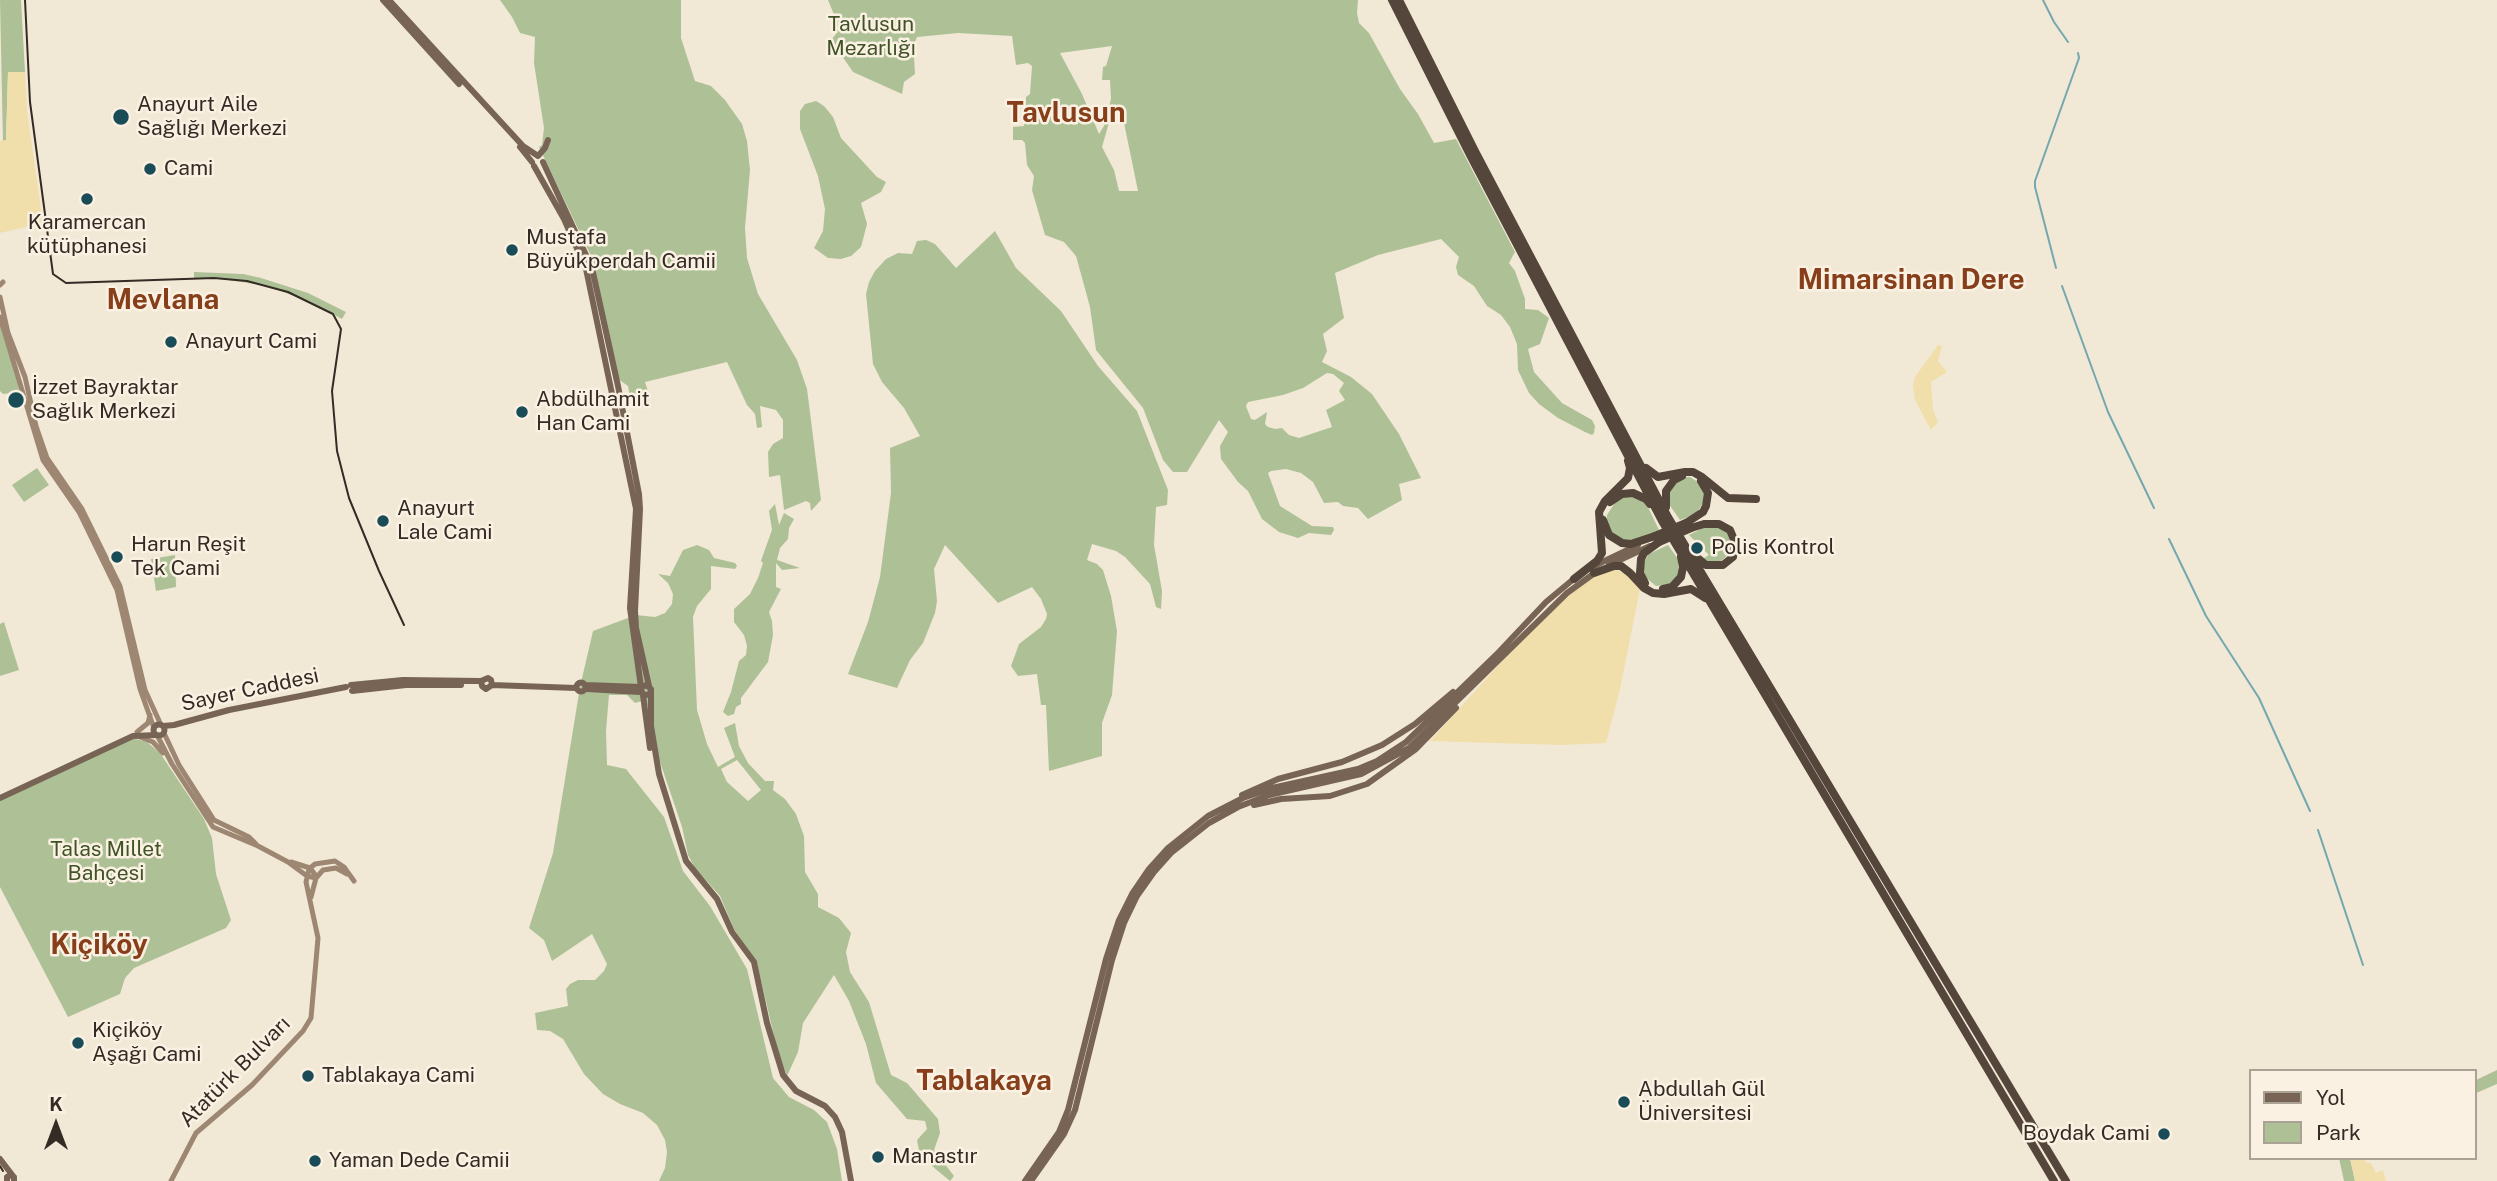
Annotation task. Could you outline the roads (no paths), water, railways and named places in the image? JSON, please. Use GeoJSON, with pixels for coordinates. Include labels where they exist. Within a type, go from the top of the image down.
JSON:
{"type":"FeatureCollection","features":[{"type":"Feature","properties":{"kind":"highway"},"geometry":{"type":"LineString","coordinates":[[1392,0],[1612,426],[1720,617],[2054,1181]]}},
{"type":"Feature","properties":{"kind":"highway"},"geometry":{"type":"LineString","coordinates":[[1399,0],[1474,149],[1632,447],[1665,519]]}},
{"type":"Feature","properties":{"kind":"highway"},"geometry":{"type":"LineString","coordinates":[[1574,579],[1600,557],[1603,548],[1599,518],[1601,506],[1630,474],[1629,463],[1612,426]]}},
{"type":"Feature","properties":{"kind":"highway"},"geometry":{"type":"LineString","coordinates":[[1632,447],[1653,475],[1663,477],[1685,471],[1693,472],[1728,498],[1756,499]]}},
{"type":"Feature","properties":{"kind":"highway"},"geometry":{"type":"LineString","coordinates":[[1665,519],[1665,498],[1670,485],[1681,477],[1692,476],[1702,482],[1708,499],[1703,512],[1688,526]]}},
{"type":"Feature","properties":{"kind":"highway"},"geometry":{"type":"LineString","coordinates":[[1665,519],[1646,499],[1633,493],[1615,497],[1605,509],[1603,523],[1609,536],[1631,544],[1657,539],[1688,526],[1712,523],[1725,526],[1733,536],[1734,553],[1723,565],[1711,567],[1680,546]]}},
{"type":"Feature","properties":{"kind":"highway"},"geometry":{"type":"LineString","coordinates":[[1657,539],[1644,553],[1639,566],[1642,578],[1654,589],[1672,587],[1681,577],[1683,567],[1680,546]]}},
{"type":"Feature","properties":{"kind":"highway"},"geometry":{"type":"LineString","coordinates":[[1680,546],[2066,1181]]}},
{"type":"Feature","properties":{"kind":"highway"},"geometry":{"type":"LineString","coordinates":[[1594,573],[1620,566],[1653,593],[1664,594],[1691,589],[1697,591],[1720,617]]}},
{"type":"Feature","properties":{"kind":"main road"},"geometry":{"type":"LineString","coordinates":[[383,0],[537,162],[586,269],[636,509],[631,608],[641,691],[656,775],[683,862],[713,901],[728,934],[750,964],[763,1024],[779,1077],[793,1094],[823,1109],[832,1119],[849,1181]]}},
{"type":"Feature","properties":{"kind":"main road"},"geometry":{"type":"LineString","coordinates":[[389,0],[498,120],[528,149],[551,183],[590,263],[639,494],[636,628],[650,690],[651,726],[659,774],[686,861],[717,899],[732,932],[754,962],[767,1023],[783,1075],[796,1091],[825,1106],[835,1117],[842,1132],[849,1181]]}},
{"type":"Feature","properties":{"kind":"main road"},"geometry":{"type":"LineString","coordinates":[[528,149],[540,149],[548,140],[537,162]]}},
{"type":"Feature","properties":{"kind":"main road"},"geometry":{"type":"LineString","coordinates":[[0,297],[8,333],[25,377],[36,426],[47,458],[82,509],[120,586],[145,690],[169,759]]}},
{"type":"Feature","properties":{"kind":"main road"},"geometry":{"type":"LineString","coordinates":[[0,317],[43,460],[79,512],[117,590],[136,676],[150,715],[215,821],[249,837],[258,846]]}},
{"type":"Feature","properties":{"kind":"main road"},"geometry":{"type":"LineString","coordinates":[[1031,1181],[1063,1135],[1075,1110],[1112,960],[1124,923],[1137,896],[1154,872],[1180,845],[1209,822],[1238,807],[1269,795],[1361,774],[1409,748],[1546,602],[1600,562],[1657,539]]}},
{"type":"Feature","properties":{"kind":"main road"},"geometry":{"type":"LineString","coordinates":[[1025,1181],[1059,1132],[1068,1110],[1106,959],[1119,920],[1149,869],[1168,848],[1208,816],[1243,797],[1327,777],[1377,761],[1406,742],[1567,593],[1594,573],[1657,539]]}},
{"type":"Feature","properties":{"kind":"main road","name":"Sayer Caddesi"},"geometry":{"type":"LineString","coordinates":[[0,796],[135,734],[225,711],[403,680],[481,683],[486,678],[492,683],[577,686],[581,682],[585,687]]}},
{"type":"Feature","properties":{"kind":"main road"},"geometry":{"type":"LineString","coordinates":[[1238,807],[1281,799],[1330,796],[1367,784],[1390,770],[1449,718],[1468,686]]}},
{"type":"Feature","properties":{"kind":"main road"},"geometry":{"type":"LineString","coordinates":[[1223,808],[1256,788],[1334,765],[1382,745],[1468,686]]}},
{"type":"Feature","properties":{"kind":"main road"},"geometry":{"type":"LineString","coordinates":[[585,687],[626,691],[650,690]]}},
{"type":"Feature","properties":{"kind":"main road"},"geometry":{"type":"LineString","coordinates":[[585,687],[641,691]]}},
{"type":"Feature","properties":{"kind":"main road"},"geometry":{"type":"LineString","coordinates":[[626,691],[637,699],[644,709]]}},
{"type":"Feature","properties":{"kind":"main road"},"geometry":{"type":"LineString","coordinates":[[150,715],[148,723],[135,734],[153,742],[169,759],[213,827],[258,846],[307,876],[316,878]]}},
{"type":"Feature","properties":{"kind":"main road"},"geometry":{"type":"LineString","coordinates":[[288,862],[310,869],[316,878]]}},
{"type":"Feature","properties":{"kind":"main road"},"geometry":{"type":"LineString","coordinates":[[307,876],[315,864],[338,866],[325,869],[316,878],[311,902]]}},
{"type":"Feature","properties":{"kind":"main road","name":"Atatürk Bulvarı"},"geometry":{"type":"LineString","coordinates":[[171,1181],[196,1133],[252,1085],[290,1045],[309,1020],[313,1011],[318,942],[307,876]]}},
{"type":"Feature","properties":{"kind":"main road"},"geometry":{"type":"LineString","coordinates":[[0,1159],[12,1179]]}},
{"type":"Feature","properties":{"kind":"main road"},"geometry":{"type":"LineString","coordinates":[[0,1170],[12,1179]]}},
{"type":"Feature","properties":{"kind":"waterway"},"geometry":{"type":"LineString","coordinates":[[2043,0],[2068,42]]}},
{"type":"Feature","properties":{"kind":"waterway"},"geometry":{"type":"LineString","coordinates":[[2056,268],[2035,181],[2079,58],[2078,53]]}},
{"type":"Feature","properties":{"kind":"waterway"},"geometry":{"type":"LineString","coordinates":[[2062,286],[2108,412],[2154,508]]}},
{"type":"Feature","properties":{"kind":"waterway"},"geometry":{"type":"LineString","coordinates":[[2169,539],[2206,616],[2259,698],[2310,811]]}},
{"type":"Feature","properties":{"kind":"waterway"},"geometry":{"type":"LineString","coordinates":[[2318,830],[2363,965]]}},
{"type":"Feature","properties":{"kind":"tram line"},"geometry":{"type":"LineString","coordinates":[[25,0],[30,102],[53,274],[66,283],[214,278],[247,281],[288,292],[333,314],[341,329],[332,391],[337,451],[349,498],[404,625]]}},
{"type":"Feature","properties":{"kind":"tram line"},"geometry":{"type":"LineString","coordinates":[[0,1166],[3,1171]]}},
{"type":"Feature","properties":{"kind":"place","name":"Anayurt Aile Sağlığı Merkezi"},"geometry":{"type":"Point","coordinates":[121,117]}},
{"type":"Feature","properties":{"kind":"place","name":"Cami"},"geometry":{"type":"Point","coordinates":[150,169]}},
{"type":"Feature","properties":{"kind":"place","name":"Karamercan kütüphanesi"},"geometry":{"type":"Point","coordinates":[87,199]}},
{"type":"Feature","properties":{"kind":"place","name":"Mustafa Büyükperdah Camii"},"geometry":{"type":"Point","coordinates":[512,250]}},
{"type":"Feature","properties":{"kind":"place","name":"Anayurt Cami"},"geometry":{"type":"Point","coordinates":[171,342]}},
{"type":"Feature","properties":{"kind":"place","name":"İzzet Bayraktar Sağlık Merkezi"},"geometry":{"type":"Point","coordinates":[16,400]}},
{"type":"Feature","properties":{"kind":"place","name":"Abdülhamit Han Cami"},"geometry":{"type":"Point","coordinates":[522,412]}},
{"type":"Feature","properties":{"kind":"place","name":"Anayurt Lale Cami"},"geometry":{"type":"Point","coordinates":[383,521]}},
{"type":"Feature","properties":{"kind":"place","name":"Polis Kontrol"},"geometry":{"type":"Point","coordinates":[1697,548]}},
{"type":"Feature","properties":{"kind":"place","name":"Harun Reşit Tek Cami"},"geometry":{"type":"Point","coordinates":[117,557]}},
{"type":"Feature","properties":{"kind":"place","name":"Kiçiköy Aşağı Cami"},"geometry":{"type":"Point","coordinates":[78,1043]}},
{"type":"Feature","properties":{"kind":"place","name":"Tablakaya Cami"},"geometry":{"type":"Point","coordinates":[308,1076]}},
{"type":"Feature","properties":{"kind":"place","name":"Abdullah Gül Üniversitesi"},"geometry":{"type":"Point","coordinates":[1624,1102]}},
{"type":"Feature","properties":{"kind":"place","name":"Boydak Cami"},"geometry":{"type":"Point","coordinates":[2164,1134]}},
{"type":"Feature","properties":{"kind":"place","name":"Manastır"},"geometry":{"type":"Point","coordinates":[878,1157]}},
{"type":"Feature","properties":{"kind":"place","name":"Yaman Dede Camii"},"geometry":{"type":"Point","coordinates":[315,1161]}},
{"type":"Feature","properties":{"kind":"district","name":"Tavlusun"},"geometry":{"type":"Point","coordinates":[1066,113]}},
{"type":"Feature","properties":{"kind":"district","name":"Mimarsinan Dere"},"geometry":{"type":"Point","coordinates":[1911,280]}},
{"type":"Feature","properties":{"kind":"district","name":"Mevlana"},"geometry":{"type":"Point","coordinates":[163,300]}},
{"type":"Feature","properties":{"kind":"district","name":"Kiçiköy"},"geometry":{"type":"Point","coordinates":[99,945]}},
{"type":"Feature","properties":{"kind":"district","name":"Tablakaya"},"geometry":{"type":"Point","coordinates":[984,1081]}},
{"type":"Feature","properties":{"kind":"park label","name":"Tavlusun Mezarlığı"},"geometry":{"type":"Point","coordinates":[871,37]}},
{"type":"Feature","properties":{"kind":"park label","name":"Talas Millet Bahçesi"},"geometry":{"type":"Point","coordinates":[106,862]}}]}
